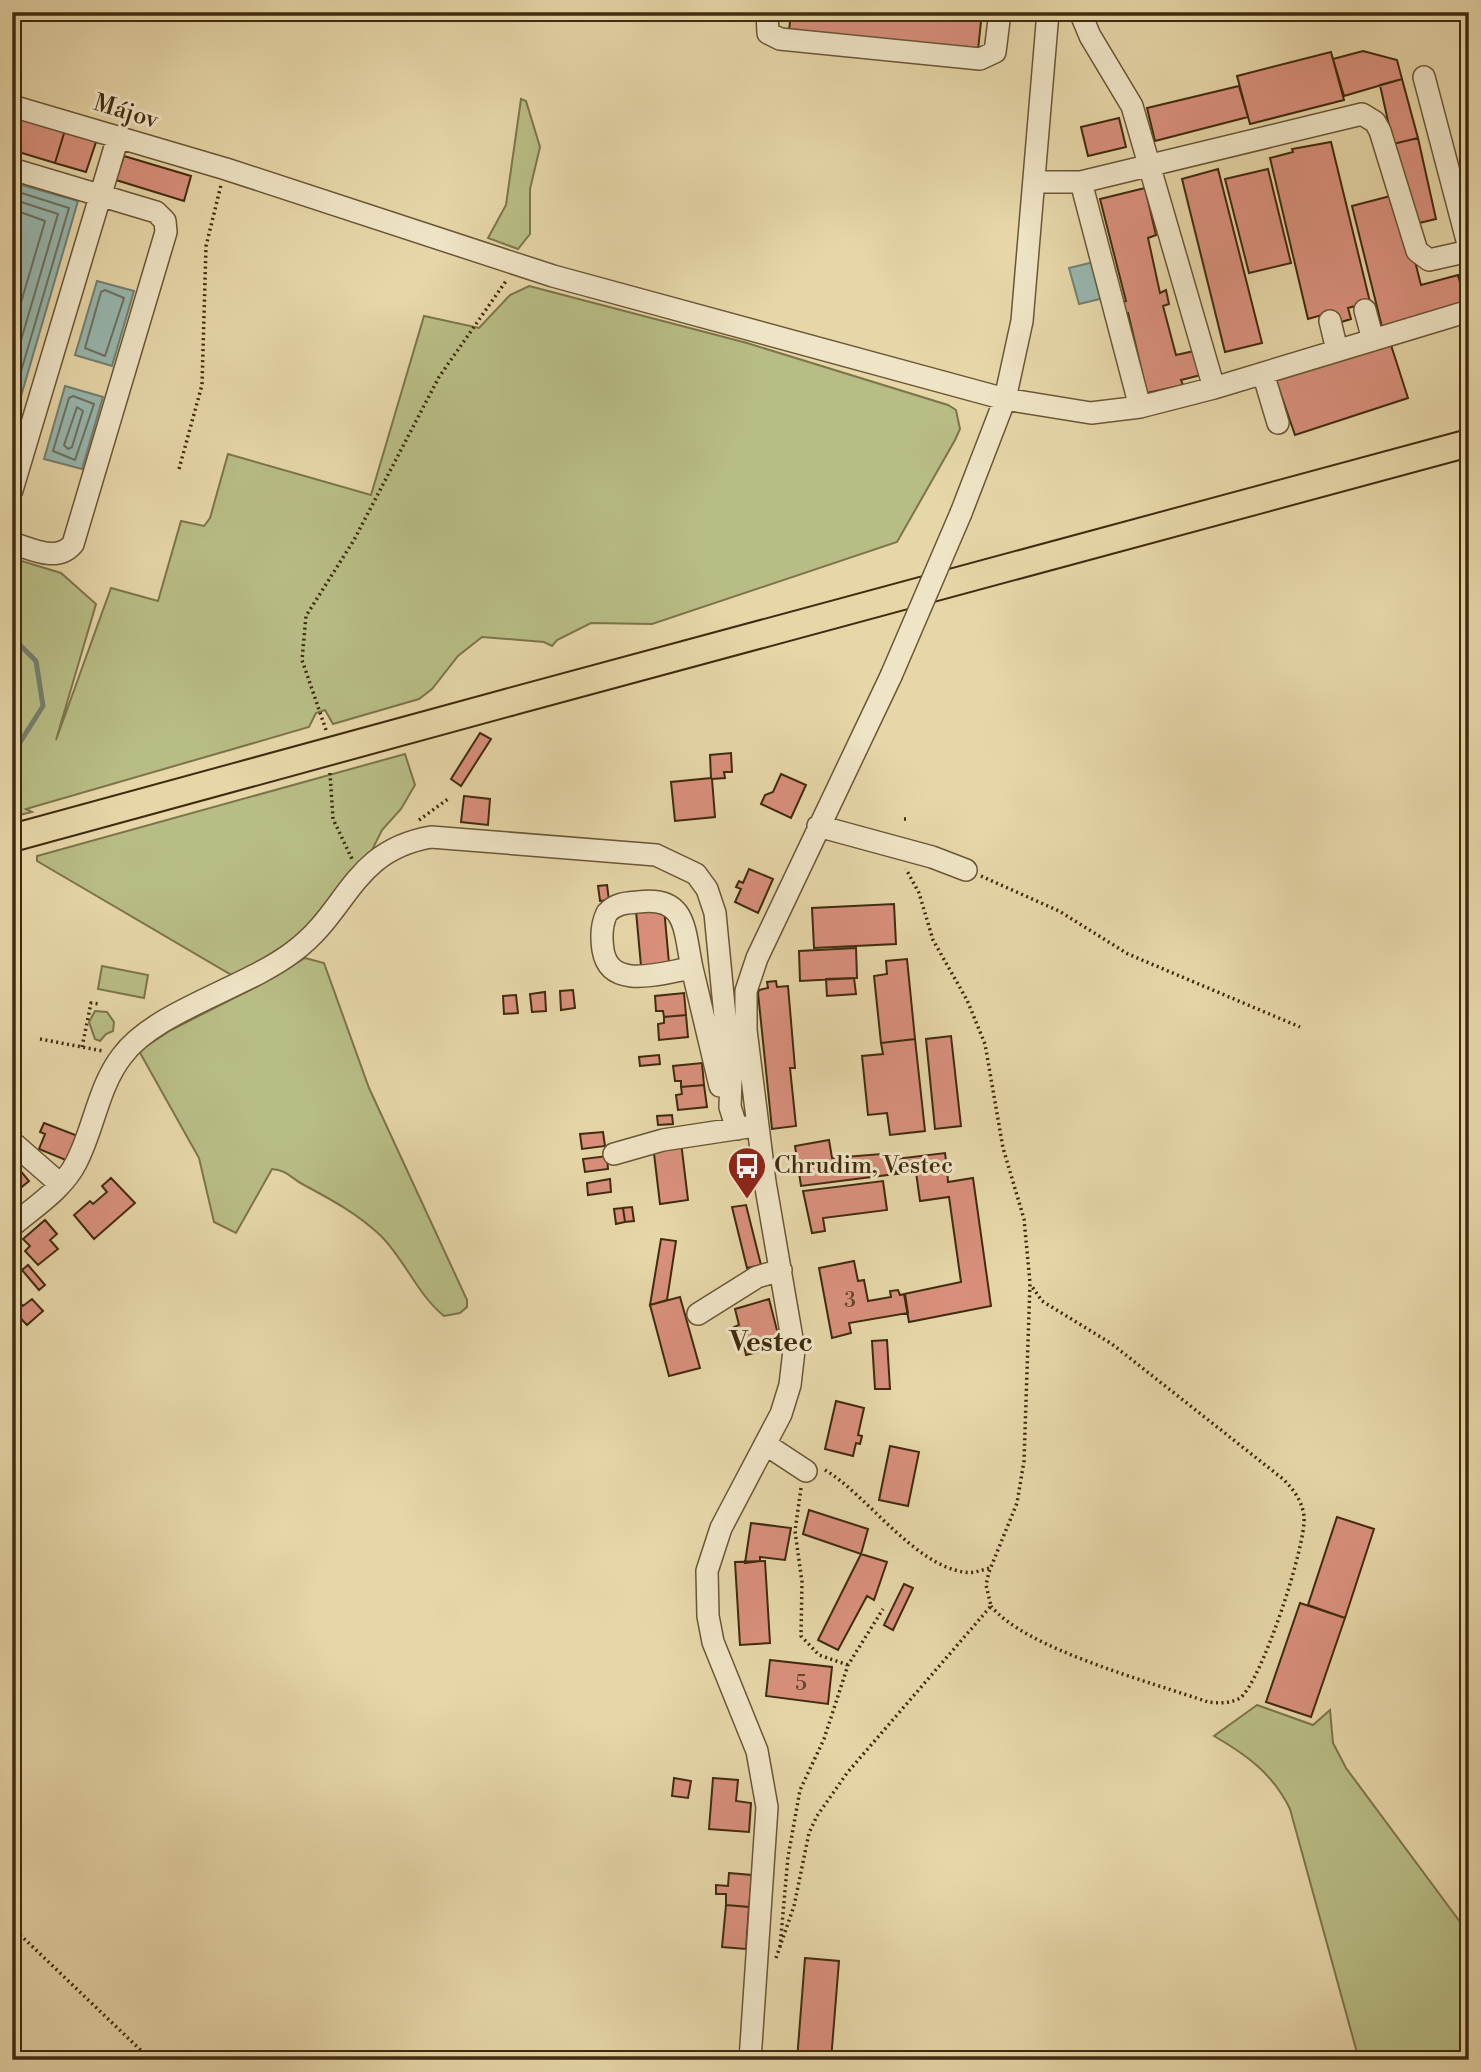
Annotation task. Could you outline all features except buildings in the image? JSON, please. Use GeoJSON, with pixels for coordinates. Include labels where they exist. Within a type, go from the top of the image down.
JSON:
{"type":"FeatureCollection","features":[{"type":"Feature","properties":{"kind":"main road"},"geometry":{"type":"LineString","coordinates":[[12,838],[1469,443]]}},
{"type":"Feature","properties":{"kind":"street"},"geometry":{"type":"LineString","coordinates":[[767,12],[768,33],[780,39],[980,58],[995,52],[1000,12]]}},
{"type":"Feature","properties":{"kind":"street"},"geometry":{"type":"LineString","coordinates":[[750,2060],[767,1837],[765,1787],[753,1742],[713,1643],[706,1593],[707,1571],[721,1528],[785,1401],[793,1366],[794,1335],[747,1127],[746,991],[757,958],[891,676],[961,513],[1005,399],[1022,321],[1048,12]]}},
{"type":"Feature","properties":{"kind":"street"},"geometry":{"type":"LineString","coordinates":[[1080,12],[1090,36],[1132,106],[1152,166],[1214,387]]}},
{"type":"Feature","properties":{"kind":"street"},"geometry":{"type":"LineString","coordinates":[[1035,182],[1081,183],[1362,114],[1376,122],[1417,251],[1429,260],[1469,249],[1424,77]]}},
{"type":"Feature","properties":{"kind":"street","name":"Májov"},"geometry":{"type":"LineString","coordinates":[[12,106],[226,169],[518,265],[1005,399],[1091,413],[1140,407],[1469,311]]}},
{"type":"Feature","properties":{"kind":"street"},"geometry":{"type":"LineString","coordinates":[[12,490],[118,137]]}},
{"type":"Feature","properties":{"kind":"street"},"geometry":{"type":"LineString","coordinates":[[12,169],[156,212],[165,222],[166,232],[73,544],[63,553],[49,554],[12,543]]}},
{"type":"Feature","properties":{"kind":"street"},"geometry":{"type":"LineString","coordinates":[[1081,183],[1140,407]]}},
{"type":"Feature","properties":{"kind":"street"},"geometry":{"type":"LineString","coordinates":[[1365,310],[1373,340]]}},
{"type":"Feature","properties":{"kind":"street"},"geometry":{"type":"LineString","coordinates":[[1330,321],[1338,350]]}},
{"type":"Feature","properties":{"kind":"street"},"geometry":{"type":"LineString","coordinates":[[1263,373],[1278,423]]}},
{"type":"Feature","properties":{"kind":"street"},"geometry":{"type":"LineString","coordinates":[[818,826],[966,870]]}},
{"type":"Feature","properties":{"kind":"street"},"geometry":{"type":"LineString","coordinates":[[12,1226],[60,1184],[80,1155],[107,1083],[122,1055],[165,1021],[245,983],[297,950],[377,858],[396,846],[431,837],[451,836],[519,846],[656,855],[687,867],[701,879],[715,913],[731,1079],[730,1102]]}},
{"type":"Feature","properties":{"kind":"street"},"geometry":{"type":"LineString","coordinates":[[692,968],[630,976],[614,972],[605,960],[601,937],[607,913],[624,904],[651,900],[668,903],[680,915],[720,1088],[747,1127]]}},
{"type":"Feature","properties":{"kind":"street"},"geometry":{"type":"LineString","coordinates":[[614,1154],[663,1140],[747,1127]]}},
{"type":"Feature","properties":{"kind":"street"},"geometry":{"type":"LineString","coordinates":[[12,1142],[60,1184]]}},
{"type":"Feature","properties":{"kind":"street"},"geometry":{"type":"LineString","coordinates":[[698,1314],[757,1277],[781,1270]]}},
{"type":"Feature","properties":{"kind":"street"},"geometry":{"type":"LineString","coordinates":[[765,1444],[806,1471]]}},
{"type":"Feature","properties":{"kind":"path"},"geometry":{"type":"LineString","coordinates":[[179,468],[202,385],[206,237],[226,169]]}},
{"type":"Feature","properties":{"kind":"path"},"geometry":{"type":"LineString","coordinates":[[327,737],[326,723],[302,660],[306,616],[354,540],[439,377],[518,265]]}},
{"type":"Feature","properties":{"kind":"path"},"geometry":{"type":"LineString","coordinates":[[329,764],[333,819],[360,876]]}},
{"type":"Feature","properties":{"kind":"path"},"geometry":{"type":"LineString","coordinates":[[880,843],[900,862],[913,880],[933,940],[967,1000],[985,1044],[1003,1148],[1021,1201],[1030,1283],[1024,1461],[1017,1503],[990,1568],[986,1585],[991,1606],[999,1616],[1025,1632],[1083,1658],[1208,1702],[1230,1702],[1239,1698],[1254,1680],[1291,1581],[1304,1529],[1301,1503],[1283,1479],[1112,1344],[1042,1301],[1030,1283]]}},
{"type":"Feature","properties":{"kind":"path"},"geometry":{"type":"LineString","coordinates":[[966,870],[1059,911],[1128,954],[1300,1027]]}},
{"type":"Feature","properties":{"kind":"path"},"geometry":{"type":"LineString","coordinates":[[82,1047],[91,1003],[99,1004]]}},
{"type":"Feature","properties":{"kind":"path"},"geometry":{"type":"LineString","coordinates":[[40,1040],[122,1055]]}},
{"type":"Feature","properties":{"kind":"path"},"geometry":{"type":"LineString","coordinates":[[848,1665],[820,1655],[801,1636],[802,1582],[794,1531],[806,1471],[811,1467],[821,1467],[832,1474],[895,1532],[945,1566],[967,1573],[990,1568]]}},
{"type":"Feature","properties":{"kind":"path"},"geometry":{"type":"LineString","coordinates":[[758,1961],[774,1960],[779,1952],[794,1906],[809,1833],[817,1816],[847,1773],[991,1606]]}},
{"type":"Feature","properties":{"kind":"path"},"geometry":{"type":"LineString","coordinates":[[779,1952],[794,1811],[800,1790],[833,1715],[848,1665],[883,1609]]}},
{"type":"Feature","properties":{"kind":"path"},"geometry":{"type":"LineString","coordinates":[[12,1927],[151,2060]]}},
{"type":"Feature","properties":{"kind":"green space"},"geometry":{"type":"Polygon","coordinates":[[[521,99],[526,101],[540,147],[530,189],[530,234],[518,249],[488,238],[506,205],[521,99]]]}},
{"type":"Feature","properties":{"kind":"green space"},"geometry":{"type":"Polygon","coordinates":[[[529,286],[747,343],[948,405],[956,410],[960,429],[897,542],[652,624],[591,623],[557,640],[552,646],[544,642],[482,637],[458,656],[432,689],[419,699],[333,724],[325,710],[316,713],[309,727],[26,809],[32,812],[12,817],[12,558],[61,573],[96,604],[56,740],[111,588],[158,601],[181,521],[204,526],[210,518],[228,454],[371,495],[424,316],[479,328],[510,295],[529,286]]]}},
{"type":"Feature","properties":{"kind":"green space"},"geometry":{"type":"Polygon","coordinates":[[[405,754],[415,785],[401,809],[382,830],[368,858],[300,935],[235,977],[37,861],[37,856],[405,754]]]}},
{"type":"Feature","properties":{"kind":"green space"},"geometry":{"type":"Polygon","coordinates":[[[305,958],[324,963],[369,1088],[467,1300],[467,1307],[460,1313],[444,1316],[426,1298],[381,1236],[344,1208],[282,1171],[272,1169],[236,1233],[214,1222],[199,1158],[139,1051],[171,1030],[256,987],[305,958]]]}},
{"type":"Feature","properties":{"kind":"green space"},"geometry":{"type":"Polygon","coordinates":[[[102,966],[148,975],[144,998],[98,989],[102,966]]]}},
{"type":"Feature","properties":{"kind":"green space"},"geometry":{"type":"Polygon","coordinates":[[[95,1011],[107,1012],[114,1022],[113,1031],[100,1041],[95,1039],[89,1022],[95,1011]]]}},
{"type":"Feature","properties":{"kind":"green space"},"geometry":{"type":"Polygon","coordinates":[[[1257,1705],[1313,1725],[1330,1710],[1333,1743],[1346,1768],[1469,1934],[1469,2060],[1359,2060],[1290,1809],[1276,1786],[1258,1766],[1214,1736],[1257,1705]]]}},
{"type":"Feature","properties":{"kind":"water"},"geometry":{"type":"Polygon","coordinates":[[[15,183],[78,201],[12,427],[12,192],[15,183]]]}},
{"type":"Feature","properties":{"kind":"water"},"geometry":{"type":"Polygon","coordinates":[[[1094,262],[1104,298],[1079,304],[1069,268],[1094,262]]]}},
{"type":"Feature","properties":{"kind":"water"},"geometry":{"type":"Polygon","coordinates":[[[97,281],[134,291],[112,366],[75,355],[97,281]]]}},
{"type":"Feature","properties":{"kind":"water"},"geometry":{"type":"Polygon","coordinates":[[[65,386],[103,397],[82,469],[44,459],[65,386]]]}},
{"type":"Feature","properties":{"kind":"waterway"},"geometry":{"type":"LineString","coordinates":[[12,637],[36,661],[43,706],[12,755]]}},
{"type":"Feature","properties":{"kind":"place","name":"Chrudim, Vestec"},"geometry":{"type":"Point","coordinates":[747,1200]}},
{"type":"Feature","properties":{"kind":"district","name":"Vestec"},"geometry":{"type":"Point","coordinates":[771,1342]}}]}
